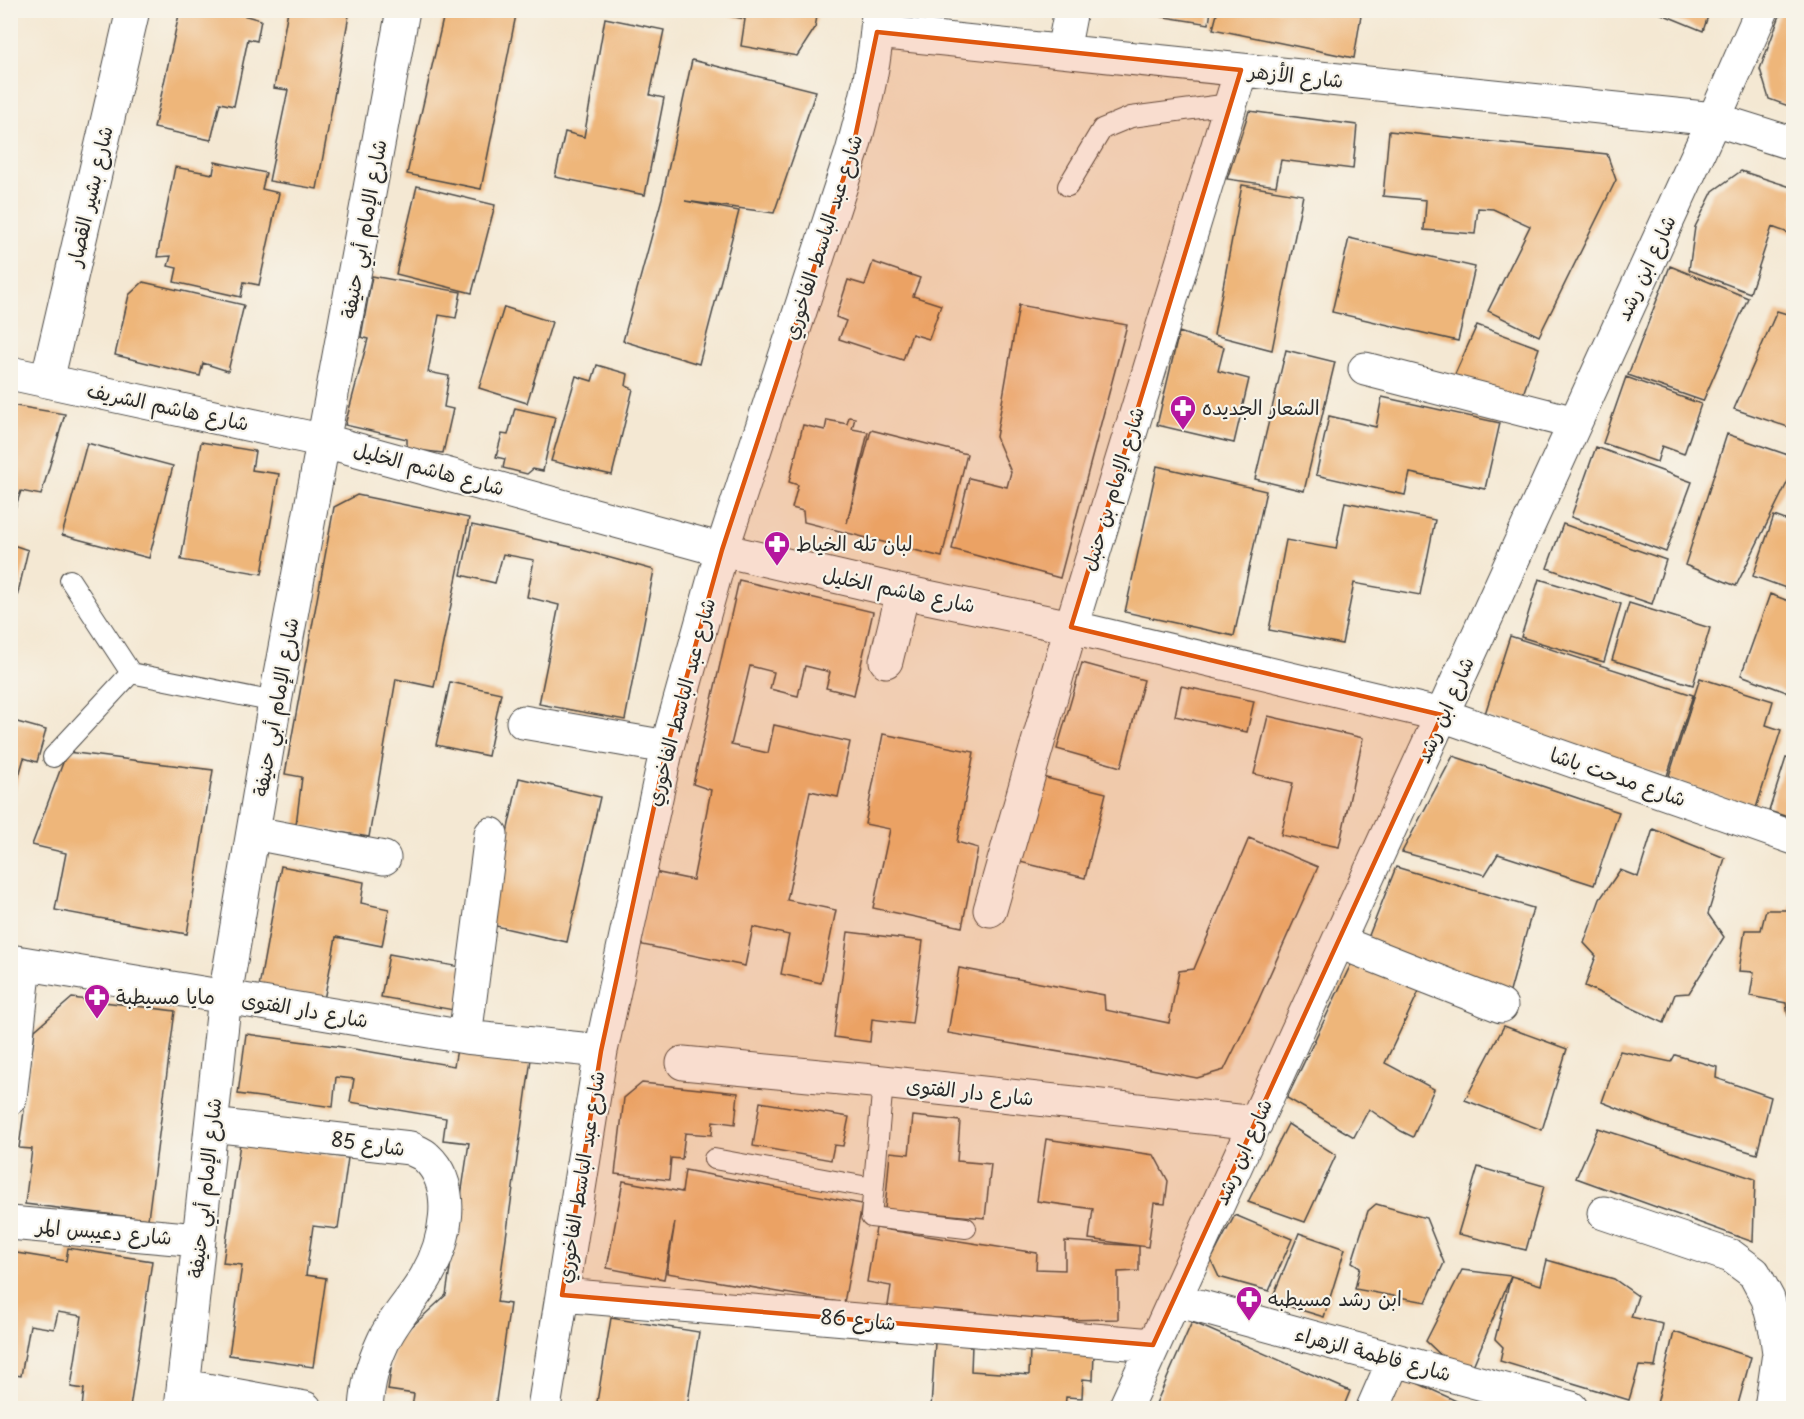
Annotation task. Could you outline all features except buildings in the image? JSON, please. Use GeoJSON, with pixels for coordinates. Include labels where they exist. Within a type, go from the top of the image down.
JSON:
{"type":"FeatureCollection","features":[{"type":"Feature","properties":{"kind":"street","name":"شارع بشير القصار"},"geometry":{"type":"LineString","coordinates":[[47,381],[133,10]]}},
{"type":"Feature","properties":{"kind":"street","name":"شارع الإمام أبي حنيفة"},"geometry":{"type":"LineString","coordinates":[[182,1397],[225,996],[275,702],[403,10]]}},
{"type":"Feature","properties":{"kind":"street"},"geometry":{"type":"LineString","coordinates":[[1064,51],[1071,10]]}},
{"type":"Feature","properties":{"kind":"street","name":"شارع ابن رشد"},"geometry":{"type":"LineString","coordinates":[[1125,1408],[1762,10]]}},
{"type":"Feature","properties":{"kind":"street","name":"شارع الأزهر"},"geometry":{"type":"LineString","coordinates":[[877,21],[1064,51],[1714,119],[1794,144]]}},
{"type":"Feature","properties":{"kind":"street","name":"شارع عبد الباسط الفاخوري"},"geometry":{"type":"LineString","coordinates":[[544,1408],[601,1051],[667,747],[722,550],[852,152],[867,97],[877,21]]}},
{"type":"Feature","properties":{"kind":"street","name":"شارع الإمام بن حنبل"},"geometry":{"type":"LineString","coordinates":[[990,910],[1071,627],[1241,70]]}},
{"type":"Feature","properties":{"kind":"street"},"geometry":{"type":"LineString","coordinates":[[1365,369],[1575,423]]}},
{"type":"Feature","properties":{"kind":"street","name":"شارع هاشم الشريف"},"geometry":{"type":"LineString","coordinates":[[10,373],[325,441]]}},
{"type":"Feature","properties":{"kind":"street","name":"شارع هاشم الخليل"},"geometry":{"type":"LineString","coordinates":[[325,441],[722,550],[903,592],[1071,627],[1442,715]]}},
{"type":"Feature","properties":{"kind":"street"},"geometry":{"type":"LineString","coordinates":[[886,661],[903,592]]}},
{"type":"Feature","properties":{"kind":"street","name":"شارع مدحت باشا"},"geometry":{"type":"LineString","coordinates":[[1442,715],[1794,838]]}},
{"type":"Feature","properties":{"kind":"street"},"geometry":{"type":"LineString","coordinates":[[523,722],[667,747]]}},
{"type":"Feature","properties":{"kind":"street"},"geometry":{"type":"LineString","coordinates":[[254,833],[384,858]]}},
{"type":"Feature","properties":{"kind":"street"},"geometry":{"type":"LineString","coordinates":[[465,1037],[491,834]]}},
{"type":"Feature","properties":{"kind":"street"},"geometry":{"type":"LineString","coordinates":[[1339,942],[1501,1006]]}},
{"type":"Feature","properties":{"kind":"street"},"geometry":{"type":"LineString","coordinates":[[10,1098],[18,963]]}},
{"type":"Feature","properties":{"kind":"street","name":"شارع دار الفتوى"},"geometry":{"type":"LineString","coordinates":[[18,963],[465,1037],[601,1051]]}},
{"type":"Feature","properties":{"kind":"street","name":"شارع دار الفتوى"},"geometry":{"type":"LineString","coordinates":[[683,1063],[883,1082],[1256,1124]]}},
{"type":"Feature","properties":{"kind":"street","name":"شارع 85"},"geometry":{"type":"LineString","coordinates":[[212,1125],[410,1148],[426,1156],[438,1174],[446,1197],[445,1224],[438,1252],[426,1278],[394,1321],[383,1342],[368,1381],[366,1408]]}},
{"type":"Feature","properties":{"kind":"street"},"geometry":{"type":"LineString","coordinates":[[1604,1213],[1731,1256],[1754,1273],[1768,1299],[1779,1353],[1771,1408]]}},
{"type":"Feature","properties":{"kind":"street","name":"شارع دعيبس المر"},"geometry":{"type":"LineString","coordinates":[[10,1223],[198,1240]]}},
{"type":"Feature","properties":{"kind":"street","name":"شارع 86"},"geometry":{"type":"LineString","coordinates":[[562,1295],[1153,1345]]}},
{"type":"Feature","properties":{"kind":"street","name":"شارع فاطمة الزهراء"},"geometry":{"type":"LineString","coordinates":[[1176,1300],[1562,1407]]}},
{"type":"Feature","properties":{"kind":"street"},"geometry":{"type":"LineString","coordinates":[[1373,1408],[1394,1360]]}},
{"type":"Feature","properties":{"kind":"street"},"geometry":{"type":"LineString","coordinates":[[182,1397],[305,1408]]}},
{"type":"Feature","properties":{"kind":"lane"},"geometry":{"type":"LineString","coordinates":[[1068,186],[1102,129],[1131,117],[1230,104]]}},
{"type":"Feature","properties":{"kind":"lane"},"geometry":{"type":"LineString","coordinates":[[70,580],[131,673],[275,702]]}},
{"type":"Feature","properties":{"kind":"lane"},"geometry":{"type":"LineString","coordinates":[[53,757],[131,673]]}},
{"type":"Feature","properties":{"kind":"lane"},"geometry":{"type":"LineString","coordinates":[[883,1082],[871,1217],[966,1228]]}},
{"type":"Feature","properties":{"kind":"lane"},"geometry":{"type":"LineString","coordinates":[[714,1159],[873,1188]]}},
{"type":"Feature","properties":{"kind":"highlighted area"},"geometry":{"type":"Polygon","coordinates":[[[877,32],[1241,70],[1071,627],[1442,715],[1153,1345],[562,1295],[601,1051],[667,747],[722,550],[852,152],[877,32]]]}},
{"type":"Feature","properties":{"kind":"place","name":"الشعار الجديده"},"geometry":{"type":"Point","coordinates":[1183,431]}},
{"type":"Feature","properties":{"kind":"place","name":"لبان تله الخياط"},"geometry":{"type":"Point","coordinates":[777,567]}},
{"type":"Feature","properties":{"kind":"place","name":"مايا مسيطبة"},"geometry":{"type":"Point","coordinates":[97,1020]}},
{"type":"Feature","properties":{"kind":"place","name":"ابن رشد مسيطبه"},"geometry":{"type":"Point","coordinates":[1249,1322]}}]}
